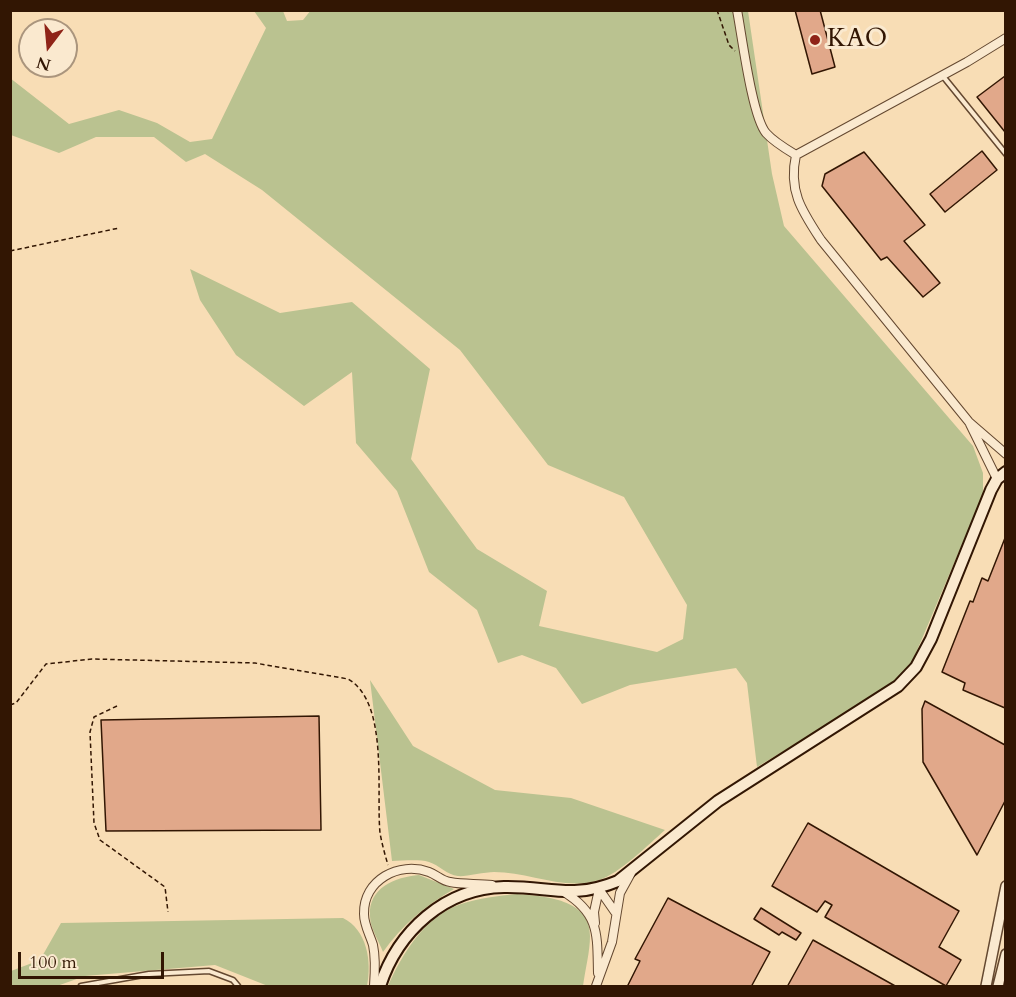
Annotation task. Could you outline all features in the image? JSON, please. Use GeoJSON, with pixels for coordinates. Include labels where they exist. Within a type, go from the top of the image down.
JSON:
{"type":"FeatureCollection","features":[{"type":"Feature","properties":{"kind":"main road"},"geometry":{"type":"LineString","coordinates":[[380,987],[394,954],[415,927],[430,913],[457,897],[489,888],[505,887],[564,892],[599,889],[618,881],[718,801],[884,697],[916,667],[931,639],[991,489],[1003,477]]}},
{"type":"Feature","properties":{"kind":"street"},"geometry":{"type":"LineString","coordinates":[[738,10],[754,101],[764,131],[774,141],[796,155]]}},
{"type":"Feature","properties":{"kind":"street"},"geometry":{"type":"LineString","coordinates":[[1003,477],[969,422],[821,240],[802,212],[793,186],[793,170],[796,155],[967,62],[1005,38]]}},
{"type":"Feature","properties":{"kind":"street"},"geometry":{"type":"LineString","coordinates":[[969,422],[1005,454]]}},
{"type":"Feature","properties":{"kind":"street"},"geometry":{"type":"LineString","coordinates":[[374,987],[375,955],[363,912],[365,901],[377,880],[390,872],[415,869],[430,872],[446,882],[461,885],[480,884],[505,887]]}},
{"type":"Feature","properties":{"kind":"street"},"geometry":{"type":"LineString","coordinates":[[596,987],[612,942],[620,893],[632,872]]}},
{"type":"Feature","properties":{"kind":"street"},"geometry":{"type":"LineString","coordinates":[[986,987],[1005,886]]}},
{"type":"Feature","properties":{"kind":"street"},"geometry":{"type":"LineString","coordinates":[[599,889],[615,913]]}},
{"type":"Feature","properties":{"kind":"street"},"geometry":{"type":"LineString","coordinates":[[598,978],[595,904],[599,889]]}},
{"type":"Feature","properties":{"kind":"street"},"geometry":{"type":"LineString","coordinates":[[564,892],[587,911],[595,924]]}},
{"type":"Feature","properties":{"kind":"street"},"geometry":{"type":"LineString","coordinates":[[998,987],[1005,954]]}},
{"type":"Feature","properties":{"kind":"lane"},"geometry":{"type":"LineString","coordinates":[[941,75],[1005,154]]}},
{"type":"Feature","properties":{"kind":"lane"},"geometry":{"type":"LineString","coordinates":[[81,987],[110,984],[149,974],[209,971],[233,980],[238,987]]}},
{"type":"Feature","properties":{"kind":"path"},"geometry":{"type":"LineString","coordinates":[[717,10],[729,45],[747,62]]}},
{"type":"Feature","properties":{"kind":"path"},"geometry":{"type":"LineString","coordinates":[[10,250],[119,228]]}},
{"type":"Feature","properties":{"kind":"path"},"geometry":{"type":"LineString","coordinates":[[10,705],[16,703],[46,664],[92,659],[255,663],[348,679],[358,684],[369,701],[374,721],[381,834],[390,872]]}},
{"type":"Feature","properties":{"kind":"path"},"geometry":{"type":"LineString","coordinates":[[117,706],[94,717],[90,732],[94,824],[100,840],[165,887],[168,912]]}},
{"type":"Feature","properties":{"kind":"green space"},"geometry":{"type":"Polygon","coordinates":[[[311,10],[748,11],[772,174],[784,226],[973,446],[983,473],[983,495],[910,667],[883,691],[757,767],[747,683],[736,668],[630,685],[582,704],[556,668],[522,655],[498,663],[477,610],[429,572],[397,491],[356,443],[352,372],[304,406],[236,355],[200,300],[190,269],[280,313],[352,302],[430,369],[411,459],[477,549],[547,591],[539,626],[657,652],[683,639],[687,605],[624,497],[548,465],[460,350],[262,190],[205,154],[186,162],[154,137],[96,137],[59,153],[11,135],[10,78],[69,124],[119,110],[157,123],[190,142],[212,139],[266,28],[254,11],[283,11],[287,21],[303,20],[311,10]]]}},
{"type":"Feature","properties":{"kind":"green space"},"geometry":{"type":"Polygon","coordinates":[[[370,680],[413,746],[495,790],[571,798],[665,830],[616,872],[586,883],[560,882],[494,872],[458,876],[429,862],[392,861],[370,680]]]}},
{"type":"Feature","properties":{"kind":"green space"},"geometry":{"type":"Polygon","coordinates":[[[419,875],[454,889],[415,917],[383,952],[370,921],[373,898],[378,891],[392,881],[419,875]]]}},
{"type":"Feature","properties":{"kind":"green space"},"geometry":{"type":"Polygon","coordinates":[[[517,894],[552,898],[574,907],[583,914],[590,936],[583,986],[388,986],[408,949],[436,917],[468,902],[517,894]]]}},
{"type":"Feature","properties":{"kind":"green space"},"geometry":{"type":"Polygon","coordinates":[[[343,918],[358,930],[366,947],[369,967],[367,986],[268,986],[215,965],[85,976],[57,986],[11,986],[11,971],[40,960],[61,923],[343,918]]]}},
{"type":"Feature","properties":{"kind":"building","name":"KAO"},"geometry":{"type":"Polygon","coordinates":[[[795,10],[820,10],[835,67],[812,74],[795,10]]]}},
{"type":"Feature","properties":{"kind":"building"},"geometry":{"type":"Polygon","coordinates":[[[1005,76],[1005,132],[977,97],[1005,76]]]}},
{"type":"Feature","properties":{"kind":"building"},"geometry":{"type":"Polygon","coordinates":[[[982,151],[997,170],[945,212],[930,194],[982,151]]]}},
{"type":"Feature","properties":{"kind":"building"},"geometry":{"type":"Polygon","coordinates":[[[864,152],[925,225],[904,241],[940,283],[923,297],[887,257],[881,260],[822,186],[825,174],[864,152]]]}},
{"type":"Feature","properties":{"kind":"building"},"geometry":{"type":"Polygon","coordinates":[[[1005,538],[1005,708],[963,690],[965,683],[942,672],[970,601],[973,602],[982,578],[988,581],[1005,538]]]}},
{"type":"Feature","properties":{"kind":"building"},"geometry":{"type":"Polygon","coordinates":[[[925,701],[1005,745],[1005,801],[977,855],[923,762],[922,709],[925,701]]]}},
{"type":"Feature","properties":{"kind":"building"},"geometry":{"type":"Polygon","coordinates":[[[319,716],[321,830],[106,831],[101,720],[319,716]]]}},
{"type":"Feature","properties":{"kind":"building"},"geometry":{"type":"Polygon","coordinates":[[[808,823],[959,911],[939,947],[961,960],[946,986],[825,917],[832,905],[825,901],[817,912],[772,886],[808,823]]]}},
{"type":"Feature","properties":{"kind":"building"},"geometry":{"type":"Polygon","coordinates":[[[668,898],[770,952],[751,987],[627,987],[640,961],[635,959],[668,898]]]}},
{"type":"Feature","properties":{"kind":"building"},"geometry":{"type":"Polygon","coordinates":[[[761,908],[801,933],[796,940],[782,932],[779,935],[754,919],[761,908]]]}},
{"type":"Feature","properties":{"kind":"building"},"geometry":{"type":"Polygon","coordinates":[[[813,940],[897,987],[787,987],[813,940]]]}},
{"type":"Feature","properties":{"kind":"place","name":"KAO"},"geometry":{"type":"Point","coordinates":[815,40]}}]}
